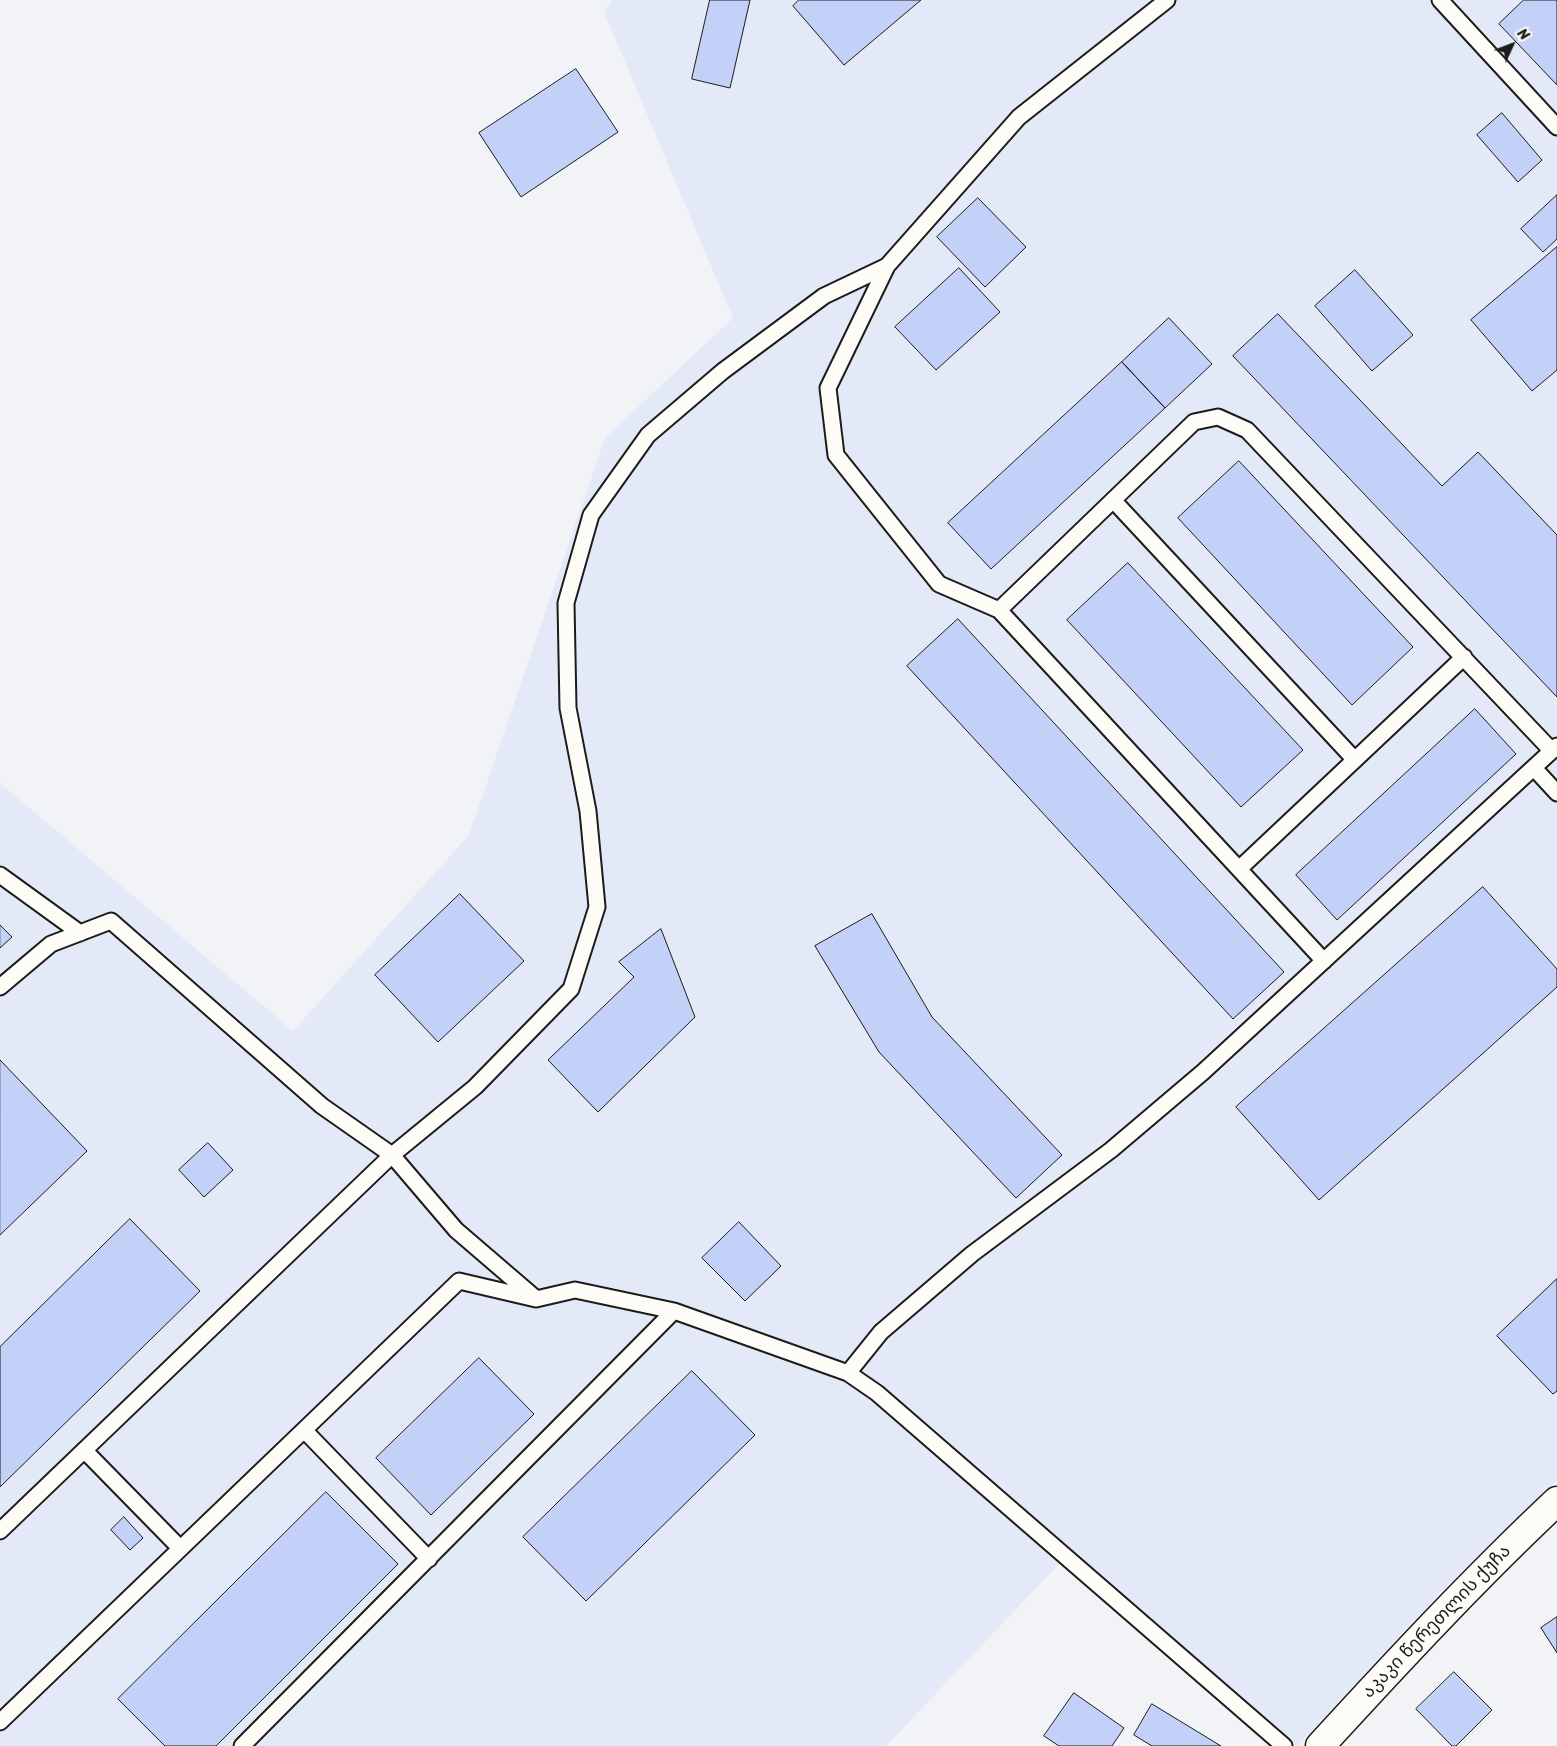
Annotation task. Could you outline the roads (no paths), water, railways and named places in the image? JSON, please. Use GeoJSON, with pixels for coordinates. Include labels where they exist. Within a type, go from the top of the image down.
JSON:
{"type":"FeatureCollection","features":[{"type":"Feature","properties":{"kind":"main road","name":"აკაკი წერეთლის ქუჩა"},"geometry":{"type":"LineString","coordinates":[[1320,1746],[1466,1590],[1505,1550],[1557,1502]]}},
{"type":"Feature","properties":{"kind":"lane"},"geometry":{"type":"LineString","coordinates":[[1168,0],[1019,117],[887,266],[828,388],[836,455],[939,584],[999,610],[1324,961]]}},
{"type":"Feature","properties":{"kind":"lane"},"geometry":{"type":"LineString","coordinates":[[1440,0],[1557,127]]}},
{"type":"Feature","properties":{"kind":"lane"},"geometry":{"type":"LineString","coordinates":[[0,1531],[392,1155],[475,1088],[571,989],[596,907],[588,811],[568,708],[566,603],[591,516],[648,435],[723,371],[824,296],[887,266]]}},
{"type":"Feature","properties":{"kind":"lane"},"geometry":{"type":"LineString","coordinates":[[848,1373],[881,1332],[964,1260],[1111,1150],[1203,1072],[1555,749],[1464,658],[1247,430],[1218,417],[1194,422],[999,610]]}},
{"type":"Feature","properties":{"kind":"lane"},"geometry":{"type":"LineString","coordinates":[[1113,500],[1355,760]]}},
{"type":"Feature","properties":{"kind":"lane"},"geometry":{"type":"LineString","coordinates":[[1239,869],[1464,658]]}},
{"type":"Feature","properties":{"kind":"lane"},"geometry":{"type":"LineString","coordinates":[[1534,768],[1557,792]]}},
{"type":"Feature","properties":{"kind":"lane"},"geometry":{"type":"LineString","coordinates":[[0,875],[80,933]]}},
{"type":"Feature","properties":{"kind":"lane"},"geometry":{"type":"LineString","coordinates":[[0,987],[51,944],[111,921],[322,1106],[392,1155],[456,1230],[536,1299]]}},
{"type":"Feature","properties":{"kind":"lane"},"geometry":{"type":"LineString","coordinates":[[0,1722],[459,1281],[536,1299],[575,1290],[674,1311],[848,1373],[884,1399],[1284,1746]]}},
{"type":"Feature","properties":{"kind":"lane"},"geometry":{"type":"LineString","coordinates":[[242,1746],[674,1311]]}},
{"type":"Feature","properties":{"kind":"lane"},"geometry":{"type":"LineString","coordinates":[[304,1430],[428,1559]]}},
{"type":"Feature","properties":{"kind":"lane"},"geometry":{"type":"LineString","coordinates":[[84,1450],[180,1548]]}}]}
